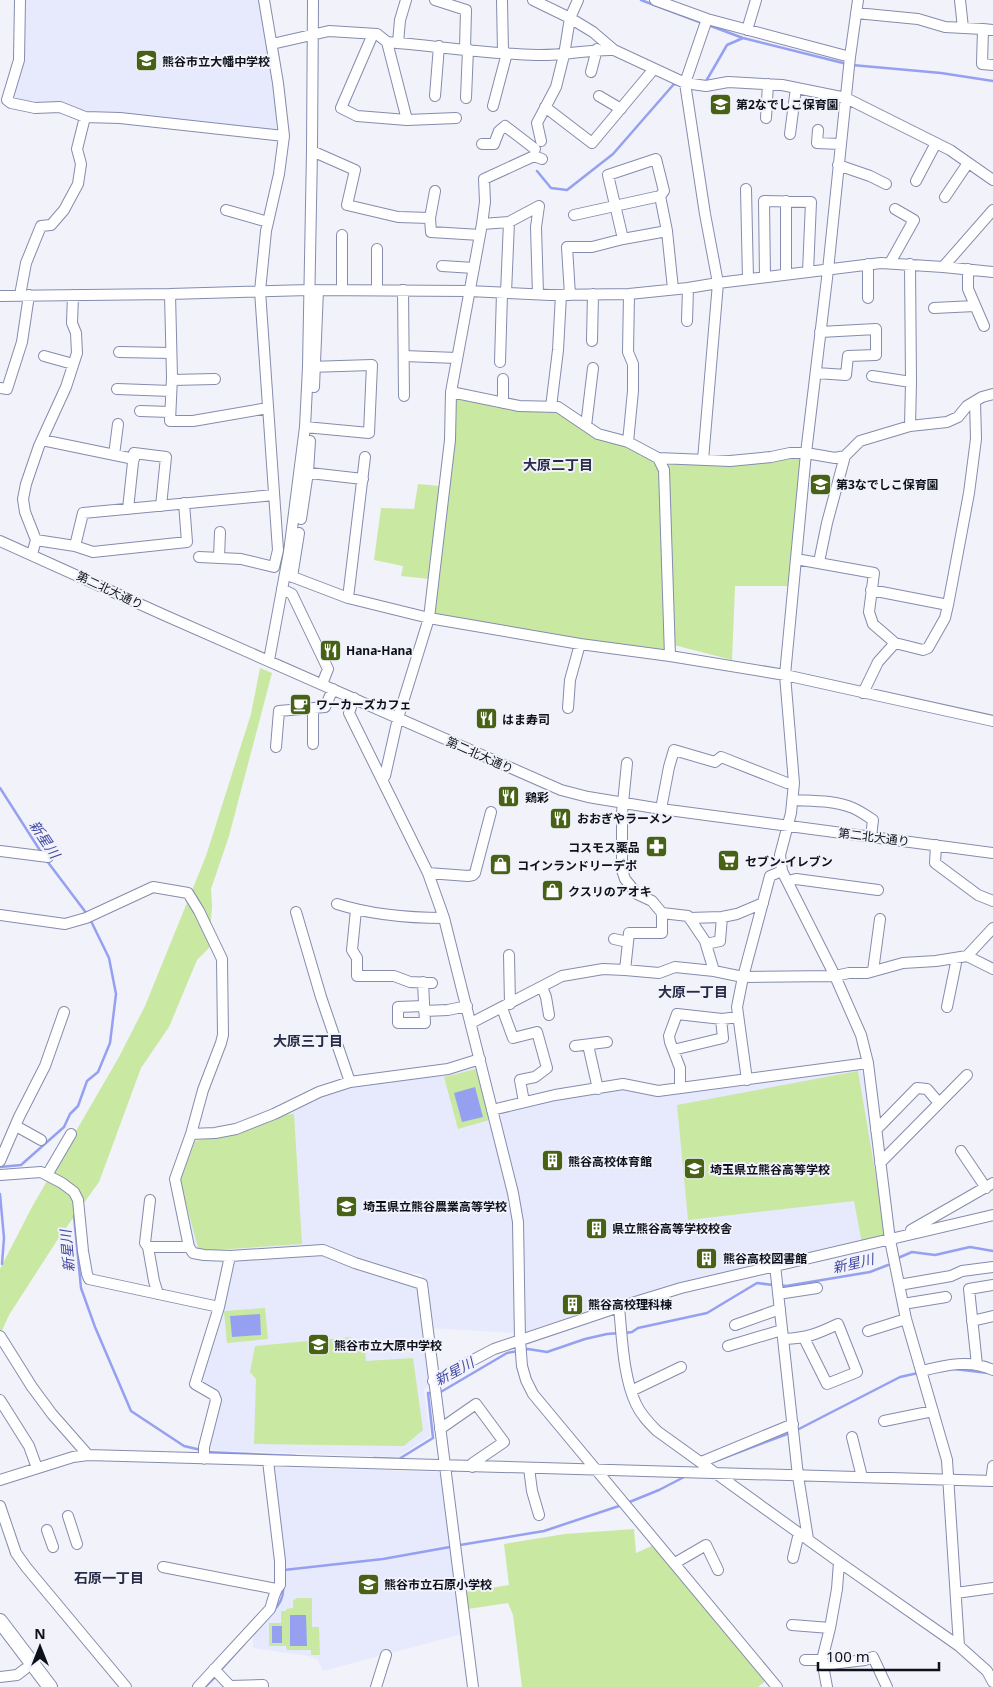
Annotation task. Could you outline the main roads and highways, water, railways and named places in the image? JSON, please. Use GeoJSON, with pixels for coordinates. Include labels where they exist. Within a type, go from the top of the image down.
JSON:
{"type":"FeatureCollection","features":[{"type":"Feature","properties":{"kind":"highway"},"geometry":{"type":"LineString","coordinates":[[0,1621],[50,1687]]}},
{"type":"Feature","properties":{"kind":"highway"},"geometry":{"type":"LineString","coordinates":[[0,1636],[39,1687]]}},
{"type":"Feature","properties":{"kind":"water"},"geometry":{"type":"Polygon","coordinates":[[[475,1087],[483,1117],[462,1122],[454,1093],[475,1087]]]}},
{"type":"Feature","properties":{"kind":"water"},"geometry":{"type":"Polygon","coordinates":[[[260,1314],[261,1335],[232,1337],[230,1316],[260,1314]]]}},
{"type":"Feature","properties":{"kind":"water"},"geometry":{"type":"Polygon","coordinates":[[[290,1615],[306,1615],[307,1646],[290,1646],[290,1615]]]}},
{"type":"Feature","properties":{"kind":"water"},"geometry":{"type":"Polygon","coordinates":[[[272,1626],[282,1626],[282,1643],[272,1643],[272,1626]]]}},
{"type":"Feature","properties":{"kind":"waterway"},"geometry":{"type":"LineString","coordinates":[[641,0],[702,23]]}},
{"type":"Feature","properties":{"kind":"waterway"},"geometry":{"type":"LineString","coordinates":[[708,25],[743,38],[847,64]]}},
{"type":"Feature","properties":{"kind":"waterway"},"geometry":{"type":"LineString","coordinates":[[705,83],[727,45],[743,38]]}},
{"type":"Feature","properties":{"kind":"waterway"},"geometry":{"type":"LineString","coordinates":[[852,65],[941,73],[993,81]]}},
{"type":"Feature","properties":{"kind":"waterway"},"geometry":{"type":"LineString","coordinates":[[537,171],[551,188],[567,190],[613,154],[674,84],[680,85]]}},
{"type":"Feature","properties":{"kind":"waterway","name":"新星川"},"geometry":{"type":"LineString","coordinates":[[0,788],[41,852]]}},
{"type":"Feature","properties":{"kind":"waterway","name":"新星川"},"geometry":{"type":"LineString","coordinates":[[47,861],[87,914]]}},
{"type":"Feature","properties":{"kind":"waterway","name":"新星川"},"geometry":{"type":"LineString","coordinates":[[0,1167],[21,1165],[64,1127],[70,1114],[78,1106],[87,1081],[98,1072],[110,1043],[116,994],[109,958],[90,919]]}},
{"type":"Feature","properties":{"kind":"waterway","name":"新星川"},"geometry":{"type":"LineString","coordinates":[[0,1194],[4,1238],[2,1264]]}},
{"type":"Feature","properties":{"kind":"waterway","name":"新星川"},"geometry":{"type":"LineString","coordinates":[[74,1216],[81,1288],[95,1327],[131,1411],[184,1446],[201,1450]]}},
{"type":"Feature","properties":{"kind":"waterway","name":"新星川"},"geometry":{"type":"LineString","coordinates":[[898,1258],[912,1252],[935,1255],[970,1247],[993,1251]]}},
{"type":"Feature","properties":{"kind":"waterway","name":"新星川"},"geometry":{"type":"LineString","coordinates":[[779,1285],[786,1286],[870,1272],[888,1265]]}},
{"type":"Feature","properties":{"kind":"waterway","name":"新星川"},"geometry":{"type":"LineString","coordinates":[[625,1333],[632,1332],[638,1328],[707,1313],[757,1283],[773,1285]]}},
{"type":"Feature","properties":{"kind":"waterway","name":"新星川"},"geometry":{"type":"LineString","coordinates":[[523,1350],[547,1352],[585,1339],[620,1333]]}},
{"type":"Feature","properties":{"kind":"waterway","name":"新星川"},"geometry":{"type":"LineString","coordinates":[[439,1393],[507,1353],[518,1351]]}},
{"type":"Feature","properties":{"kind":"waterway"},"geometry":{"type":"LineString","coordinates":[[954,1369],[988,1373]]}},
{"type":"Feature","properties":{"kind":"waterway"},"geometry":{"type":"LineString","coordinates":[[795,1431],[900,1377],[918,1373]]}},
{"type":"Feature","properties":{"kind":"waterway","name":"新星川"},"geometry":{"type":"LineString","coordinates":[[374,1458],[399,1459],[433,1438],[428,1393],[434,1393]]}},
{"type":"Feature","properties":{"kind":"waterway"},"geometry":{"type":"LineString","coordinates":[[718,1460],[790,1433]]}},
{"type":"Feature","properties":{"kind":"waterway","name":"新星川"},"geometry":{"type":"LineString","coordinates":[[206,1452],[296,1456]]}},
{"type":"Feature","properties":{"kind":"waterway"},"geometry":{"type":"LineString","coordinates":[[627,1503],[686,1476]]}},
{"type":"Feature","properties":{"kind":"waterway"},"geometry":{"type":"LineString","coordinates":[[460,1545],[544,1531],[622,1505]]}},
{"type":"Feature","properties":{"kind":"waterway"},"geometry":{"type":"LineString","coordinates":[[284,1570],[383,1559],[450,1547]]}},
{"type":"Feature","properties":{"kind":"waterway"},"geometry":{"type":"LineString","coordinates":[[274,1610],[281,1599],[283,1586]]}},
{"type":"Feature","properties":{"kind":"waterway"},"geometry":{"type":"LineString","coordinates":[[219,1672],[244,1644]]}},
{"type":"Feature","properties":{"kind":"waterway"},"geometry":{"type":"LineString","coordinates":[[205,1687],[216,1676]]}},
{"type":"Feature","properties":{"kind":"place","name":"熊谷市立大幡中学校"},"geometry":{"type":"Point","coordinates":[146,61]}},
{"type":"Feature","properties":{"kind":"place","name":"第2なでしこ保育園"},"geometry":{"type":"Point","coordinates":[720,104]}},
{"type":"Feature","properties":{"kind":"place","name":"第3なでしこ保育園"},"geometry":{"type":"Point","coordinates":[820,484]}},
{"type":"Feature","properties":{"kind":"place","name":"Hana-Hana"},"geometry":{"type":"Point","coordinates":[330,650]}},
{"type":"Feature","properties":{"kind":"place","name":"ワーカーズカフェ"},"geometry":{"type":"Point","coordinates":[300,704]}},
{"type":"Feature","properties":{"kind":"place","name":"はま寿司"},"geometry":{"type":"Point","coordinates":[486,719]}},
{"type":"Feature","properties":{"kind":"place","name":"鶏彩"},"geometry":{"type":"Point","coordinates":[509,797]}},
{"type":"Feature","properties":{"kind":"place","name":"おおぎやラーメン"},"geometry":{"type":"Point","coordinates":[561,818]}},
{"type":"Feature","properties":{"kind":"place","name":"コスモス薬品"},"geometry":{"type":"Point","coordinates":[656,847]}},
{"type":"Feature","properties":{"kind":"place","name":"セブン-イレブン"},"geometry":{"type":"Point","coordinates":[729,861]}},
{"type":"Feature","properties":{"kind":"place","name":"コインランドリーデポ"},"geometry":{"type":"Point","coordinates":[501,865]}},
{"type":"Feature","properties":{"kind":"place","name":"クスリのアオキ"},"geometry":{"type":"Point","coordinates":[552,891]}},
{"type":"Feature","properties":{"kind":"place","name":"熊谷高校体育館"},"geometry":{"type":"Point","coordinates":[552,1161]}},
{"type":"Feature","properties":{"kind":"place","name":"埼玉県立熊谷高等学校"},"geometry":{"type":"Point","coordinates":[694,1169]}},
{"type":"Feature","properties":{"kind":"place","name":"埼玉県立熊谷農業高等学校"},"geometry":{"type":"Point","coordinates":[347,1206]}},
{"type":"Feature","properties":{"kind":"place","name":"県立熊谷高等学校校舎"},"geometry":{"type":"Point","coordinates":[596,1228]}},
{"type":"Feature","properties":{"kind":"place","name":"熊谷高校図書館"},"geometry":{"type":"Point","coordinates":[707,1258]}},
{"type":"Feature","properties":{"kind":"place","name":"熊谷高校理科棟"},"geometry":{"type":"Point","coordinates":[572,1304]}},
{"type":"Feature","properties":{"kind":"place","name":"熊谷市立大原中学校"},"geometry":{"type":"Point","coordinates":[318,1345]}},
{"type":"Feature","properties":{"kind":"place","name":"熊谷市立石原小学校"},"geometry":{"type":"Point","coordinates":[368,1584]}},
{"type":"Feature","properties":{"kind":"district","name":"大原二丁目"},"geometry":{"type":"Point","coordinates":[558,464]}},
{"type":"Feature","properties":{"kind":"district","name":"大原一丁目"},"geometry":{"type":"Point","coordinates":[693,991]}},
{"type":"Feature","properties":{"kind":"district","name":"大原三丁目"},"geometry":{"type":"Point","coordinates":[308,1040]}},
{"type":"Feature","properties":{"kind":"district","name":"石原一丁目"},"geometry":{"type":"Point","coordinates":[109,1577]}}]}
